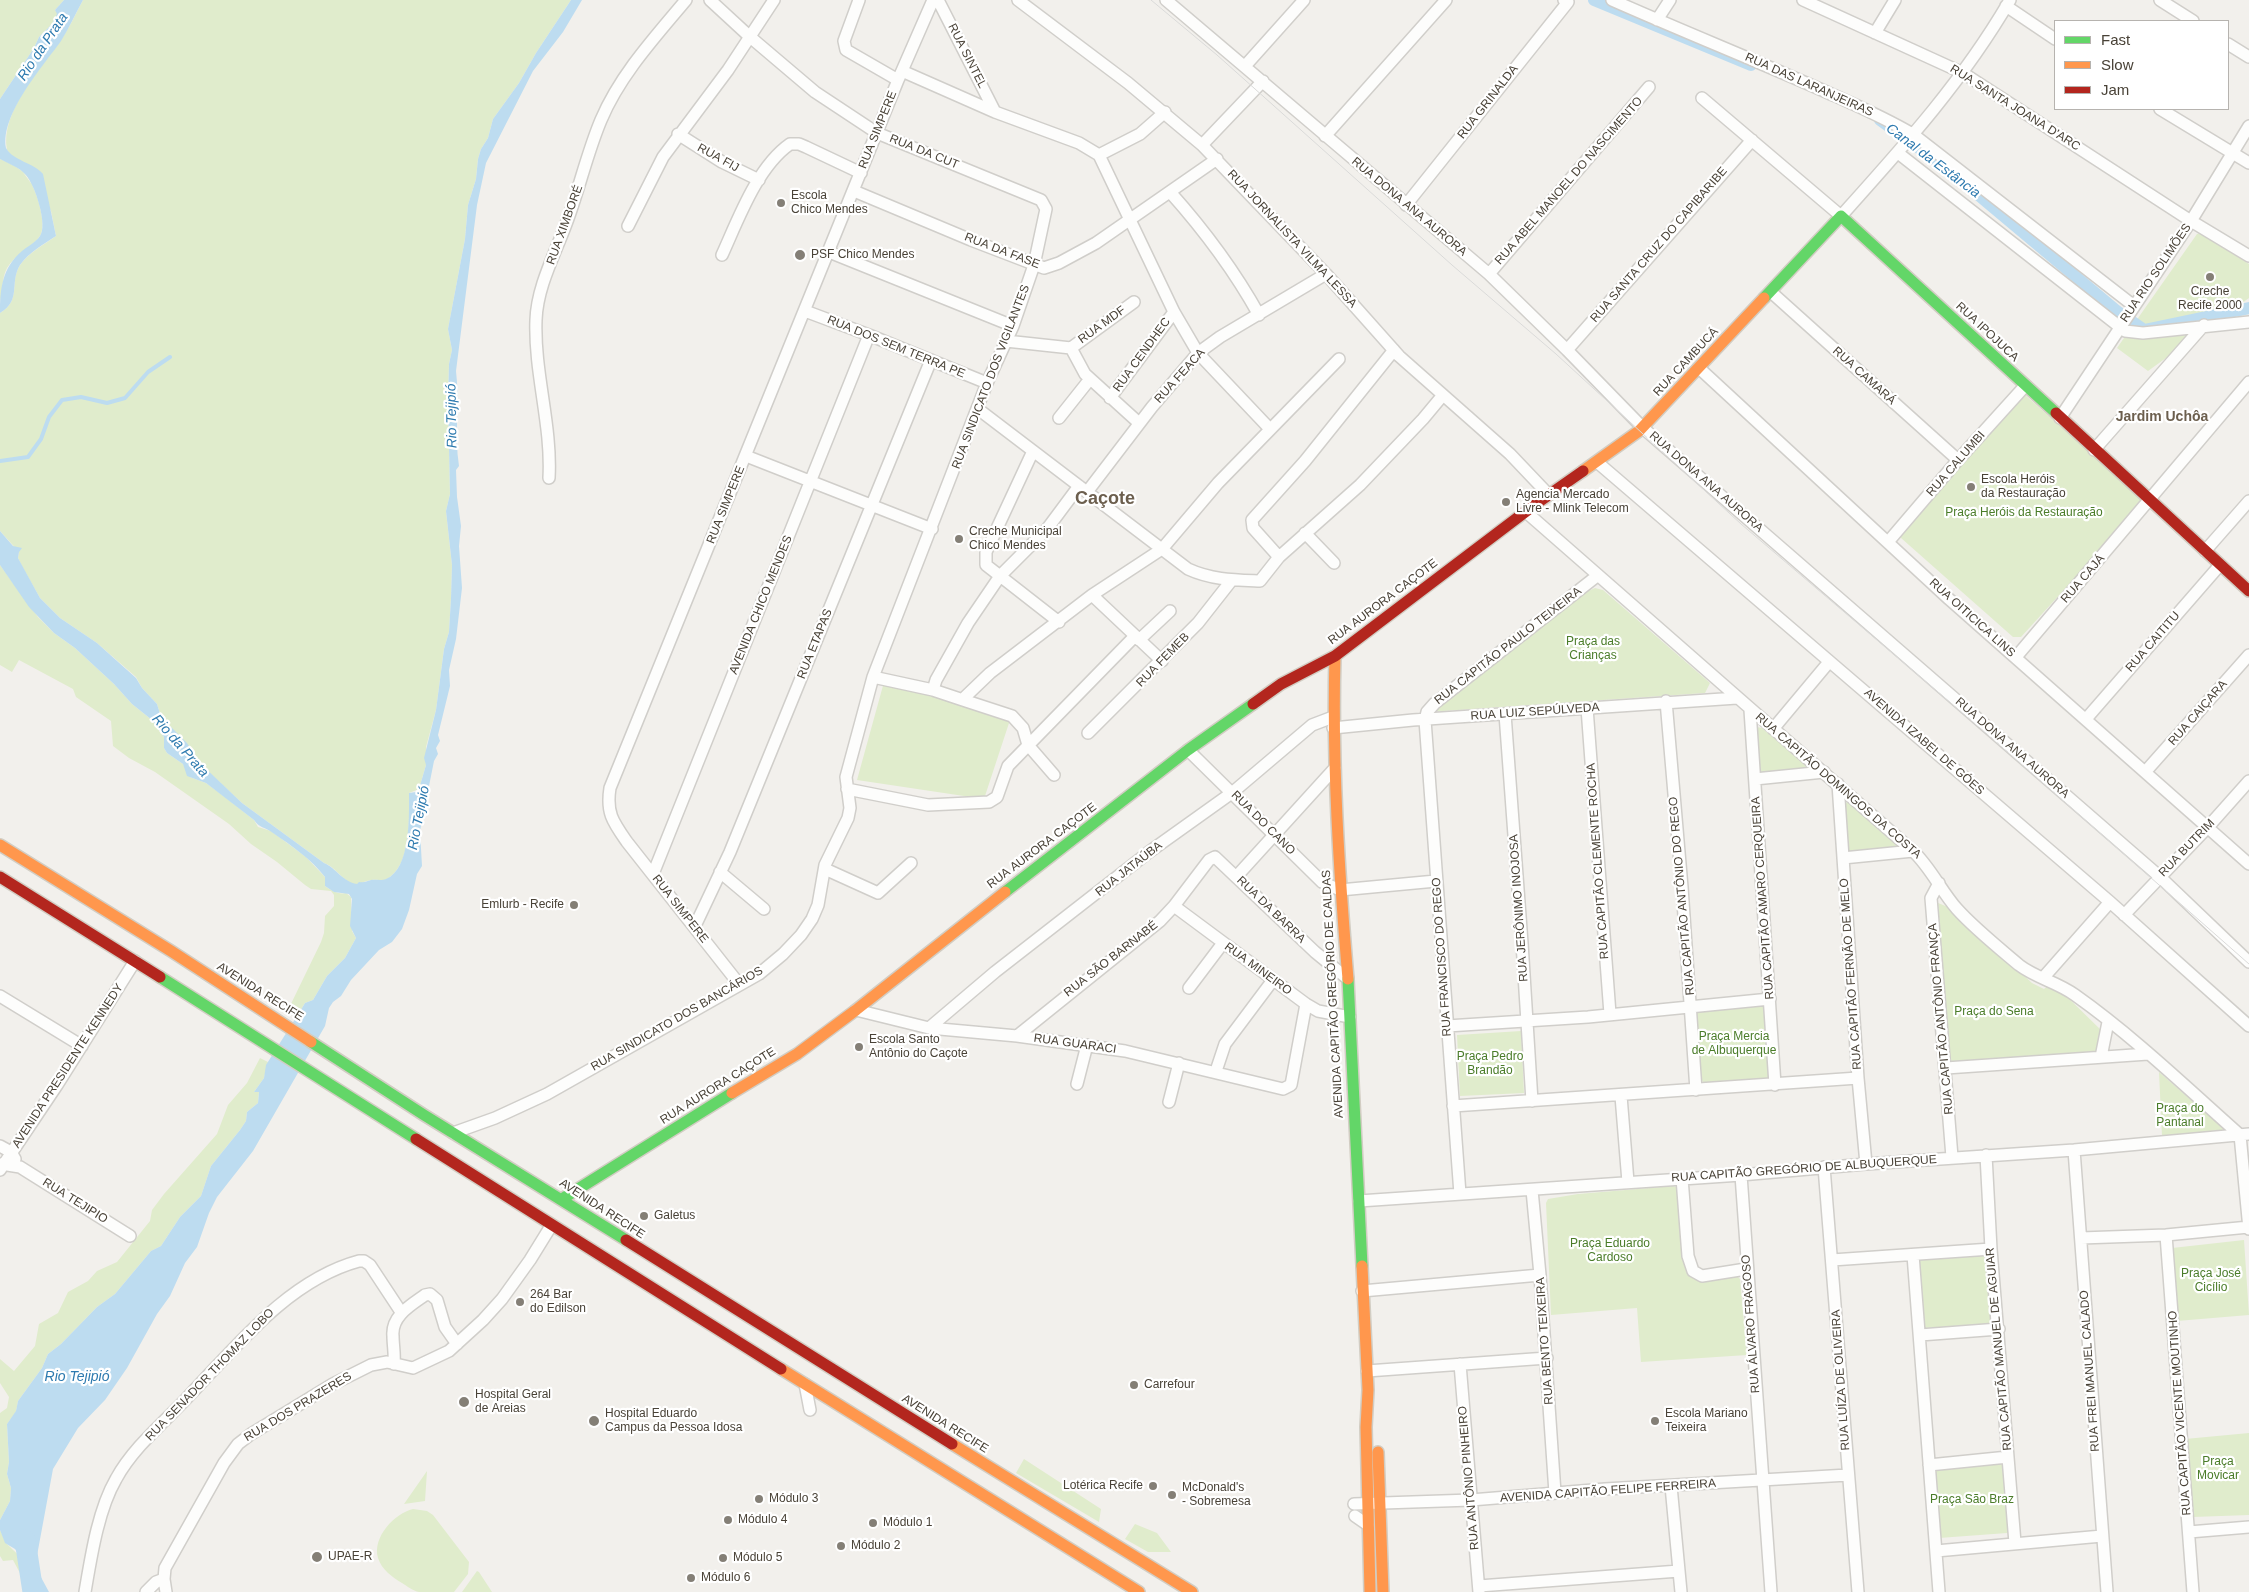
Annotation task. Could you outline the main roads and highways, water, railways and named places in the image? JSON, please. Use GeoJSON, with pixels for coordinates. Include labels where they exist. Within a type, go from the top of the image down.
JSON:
{"type":"FeatureCollection","features":[{"type":"Feature","properties":{"kind":"main road","name":"RUA CAMBUCÁ"},"geometry":{"type":"LineString","coordinates":[[1529,509],[1643,428],[1841,216]]}},
{"type":"Feature","properties":{"kind":"main road","name":"RUA IPOJUCA"},"geometry":{"type":"LineString","coordinates":[[1841,216],[2094,450],[2249,590]]}},
{"type":"Feature","properties":{"kind":"main road","name":"RUA AURORA CAÇOTE"},"geometry":{"type":"LineString","coordinates":[[562,1199],[612,1166],[789,1058],[856,1010],[972,917],[1188,750],[1281,684],[1335,656],[1529,509]]}},
{"type":"Feature","properties":{"kind":"main road","name":"AVENIDA CAPITÃO GREGÓRIO DE CALDAS"},"geometry":{"type":"LineString","coordinates":[[1335,656],[1333,723],[1340,890],[1348,979],[1368,1390],[1375,1415],[1374,1504],[1383,1592]]}},
{"type":"Feature","properties":{"kind":"main road","name":"AVENIDA RECIFE"},"geometry":{"type":"LineString","coordinates":[[0,845],[280,1020],[453,1133],[562,1199],[834,1372],[1192,1592]]}},
{"type":"Feature","properties":{"kind":"main road"},"geometry":{"type":"LineString","coordinates":[[0,877],[265,1042],[551,1226],[1139,1592]]}},
{"type":"Feature","properties":{"kind":"main road","name":"AVENIDA CAPITÃO GREGÓRIO DE CALDAS"},"geometry":{"type":"LineString","coordinates":[[1370,1592],[1368,1525],[1374,1504]]}},
{"type":"Feature","properties":{"kind":"water","name":"Rio da Prata"},"geometry":{"type":"Polygon","coordinates":[[[64,0],[83,0],[61,41],[34,77],[16,106],[6,135],[6,148],[9,152],[43,174],[56,236],[32,253],[20,265],[15,278],[11,303],[0,313],[2,287],[6,272],[15,258],[40,236],[42,223],[39,205],[30,180],[20,170],[0,159],[0,99],[34,48],[39,37],[52,24],[57,14],[55,10],[64,0]]]}},
{"type":"Feature","properties":{"kind":"water","name":"Rio Tejipió"},"geometry":{"type":"Polygon","coordinates":[[[571,0],[582,0],[563,32],[533,71],[486,163],[477,205],[456,371],[459,466],[456,470],[461,526],[459,546],[462,588],[456,639],[449,670],[450,686],[438,735],[440,741],[436,748],[438,754],[434,761],[420,831],[422,866],[417,874],[409,910],[402,929],[392,942],[379,950],[351,980],[341,996],[329,1008],[325,1026],[253,1151],[217,1197],[197,1247],[185,1263],[170,1296],[157,1314],[127,1368],[105,1400],[78,1428],[53,1469],[36,1561],[36,1568],[49,1592],[40,1592],[38,1583],[28,1565],[15,1549],[5,1543],[0,1530],[0,1520],[10,1501],[11,1488],[7,1474],[9,1462],[7,1424],[16,1411],[18,1401],[42,1368],[48,1354],[61,1344],[97,1307],[115,1294],[151,1251],[161,1246],[180,1217],[201,1196],[211,1166],[246,1121],[247,1112],[258,1103],[259,1092],[254,1092],[264,1078],[266,1065],[305,1003],[313,1000],[327,976],[345,958],[356,938],[350,926],[352,899],[349,894],[334,892],[325,886],[325,877],[301,853],[270,831],[258,825],[206,783],[187,776],[183,764],[167,753],[164,748],[164,737],[152,720],[132,704],[114,684],[75,648],[54,633],[29,607],[0,565],[0,531],[13,546],[22,548],[18,558],[40,598],[60,618],[97,643],[136,678],[142,688],[157,704],[161,717],[187,743],[200,763],[242,803],[352,883],[384,880],[394,873],[400,864],[407,840],[409,793],[416,792],[419,789],[426,765],[424,758],[436,710],[444,649],[449,632],[452,565],[446,511],[450,494],[448,400],[449,364],[452,350],[448,329],[465,239],[468,205],[476,179],[478,159],[481,149],[488,138],[493,119],[519,83],[536,53],[571,0]]]}},
{"type":"Feature","properties":{"kind":"waterway","name":"Canal da Estância"},"geometry":{"type":"LineString","coordinates":[[1594,0],[1751,65]]}},
{"type":"Feature","properties":{"kind":"waterway","name":"Canal da Estância"},"geometry":{"type":"LineString","coordinates":[[1880,120],[1945,167],[2118,312],[2144,330],[2249,308]]}},
{"type":"Feature","properties":{"kind":"waterway"},"geometry":{"type":"LineString","coordinates":[[0,461],[28,457],[41,439],[49,417],[62,400],[81,397],[107,403],[125,398],[148,372],[170,357]]}},
{"type":"Feature","properties":{"kind":"waterway","name":"Rio Tejipió"},"geometry":{"type":"LineString","coordinates":[[25,1540],[33,1592]]}},
{"type":"Feature","properties":{"kind":"tram line"},"geometry":{"type":"LineString","coordinates":[[1151,0],[1217,55],[1452,265],[1556,354],[1741,524],[1993,739],[2249,964]]}},
{"type":"Feature","properties":{"kind":"place","name":"Escola Chico Mendes"},"geometry":{"type":"Point","coordinates":[781,203]}},
{"type":"Feature","properties":{"kind":"place","name":"PSF Chico Mendes"},"geometry":{"type":"Point","coordinates":[800,255]}},
{"type":"Feature","properties":{"kind":"place","name":"Creche Recife 2000"},"geometry":{"type":"Point","coordinates":[2210,277]}},
{"type":"Feature","properties":{"kind":"place","name":"Escola Heróis da Restauração"},"geometry":{"type":"Point","coordinates":[1971,487]}},
{"type":"Feature","properties":{"kind":"place","name":"Agencia Mercado Livre - Mlink Telecom"},"geometry":{"type":"Point","coordinates":[1506,502]}},
{"type":"Feature","properties":{"kind":"place","name":"Creche Municipal Chico Mendes"},"geometry":{"type":"Point","coordinates":[959,539]}},
{"type":"Feature","properties":{"kind":"place","name":"Emlurb - Recife"},"geometry":{"type":"Point","coordinates":[574,905]}},
{"type":"Feature","properties":{"kind":"place","name":"Escola Santo Antônio do Caçote"},"geometry":{"type":"Point","coordinates":[859,1047]}},
{"type":"Feature","properties":{"kind":"place","name":"Galetus"},"geometry":{"type":"Point","coordinates":[644,1216]}},
{"type":"Feature","properties":{"kind":"place","name":"264 Bar do Edilson"},"geometry":{"type":"Point","coordinates":[520,1302]}},
{"type":"Feature","properties":{"kind":"place","name":"Carrefour"},"geometry":{"type":"Point","coordinates":[1134,1385]}},
{"type":"Feature","properties":{"kind":"place","name":"Hospital Geral de Areias"},"geometry":{"type":"Point","coordinates":[464,1402]}},
{"type":"Feature","properties":{"kind":"place","name":"Hospital Eduardo Campus da Pessoa Idosa"},"geometry":{"type":"Point","coordinates":[594,1421]}},
{"type":"Feature","properties":{"kind":"place","name":"Escola Mariano Teixeira"},"geometry":{"type":"Point","coordinates":[1655,1421]}},
{"type":"Feature","properties":{"kind":"place","name":"Lotérica Recife"},"geometry":{"type":"Point","coordinates":[1153,1486]}},
{"type":"Feature","properties":{"kind":"place","name":"McDonald's - Sobremesa"},"geometry":{"type":"Point","coordinates":[1172,1495]}},
{"type":"Feature","properties":{"kind":"place","name":"Módulo 3"},"geometry":{"type":"Point","coordinates":[759,1499]}},
{"type":"Feature","properties":{"kind":"place","name":"Módulo 4"},"geometry":{"type":"Point","coordinates":[728,1520]}},
{"type":"Feature","properties":{"kind":"place","name":"Módulo 1"},"geometry":{"type":"Point","coordinates":[873,1523]}},
{"type":"Feature","properties":{"kind":"place","name":"Módulo 2"},"geometry":{"type":"Point","coordinates":[841,1546]}},
{"type":"Feature","properties":{"kind":"place","name":"UPAE-R"},"geometry":{"type":"Point","coordinates":[317,1557]}},
{"type":"Feature","properties":{"kind":"place","name":"Módulo 5"},"geometry":{"type":"Point","coordinates":[723,1558]}},
{"type":"Feature","properties":{"kind":"place","name":"Módulo 6"},"geometry":{"type":"Point","coordinates":[691,1578]}},
{"type":"Feature","properties":{"kind":"district","name":"Jardim Uchôa"},"geometry":{"type":"Point","coordinates":[2162,417]}},
{"type":"Feature","properties":{"kind":"district","name":"Caçote"},"geometry":{"type":"Point","coordinates":[1105,499]}},
{"type":"Feature","properties":{"kind":"park label","name":"Praça Heróis da Restauração"},"geometry":{"type":"Point","coordinates":[2024,513]}},
{"type":"Feature","properties":{"kind":"park label","name":"Praça das Crianças"},"geometry":{"type":"Point","coordinates":[1593,649]}},
{"type":"Feature","properties":{"kind":"park label","name":"Praça do Sena"},"geometry":{"type":"Point","coordinates":[1994,1012]}},
{"type":"Feature","properties":{"kind":"park label","name":"Praça Mercia de Albuquerque"},"geometry":{"type":"Point","coordinates":[1734,1044]}},
{"type":"Feature","properties":{"kind":"park label","name":"Praça Pedro Brandão"},"geometry":{"type":"Point","coordinates":[1490,1064]}},
{"type":"Feature","properties":{"kind":"park label","name":"Praça do Pantanal"},"geometry":{"type":"Point","coordinates":[2180,1116]}},
{"type":"Feature","properties":{"kind":"park label","name":"Praça Eduardo Cardoso"},"geometry":{"type":"Point","coordinates":[1610,1251]}},
{"type":"Feature","properties":{"kind":"park label","name":"Praça José Cicílio"},"geometry":{"type":"Point","coordinates":[2211,1281]}},
{"type":"Feature","properties":{"kind":"park label","name":"Praça Movicar"},"geometry":{"type":"Point","coordinates":[2218,1469]}},
{"type":"Feature","properties":{"kind":"park label","name":"Praça São Braz"},"geometry":{"type":"Point","coordinates":[1972,1500]}}]}
